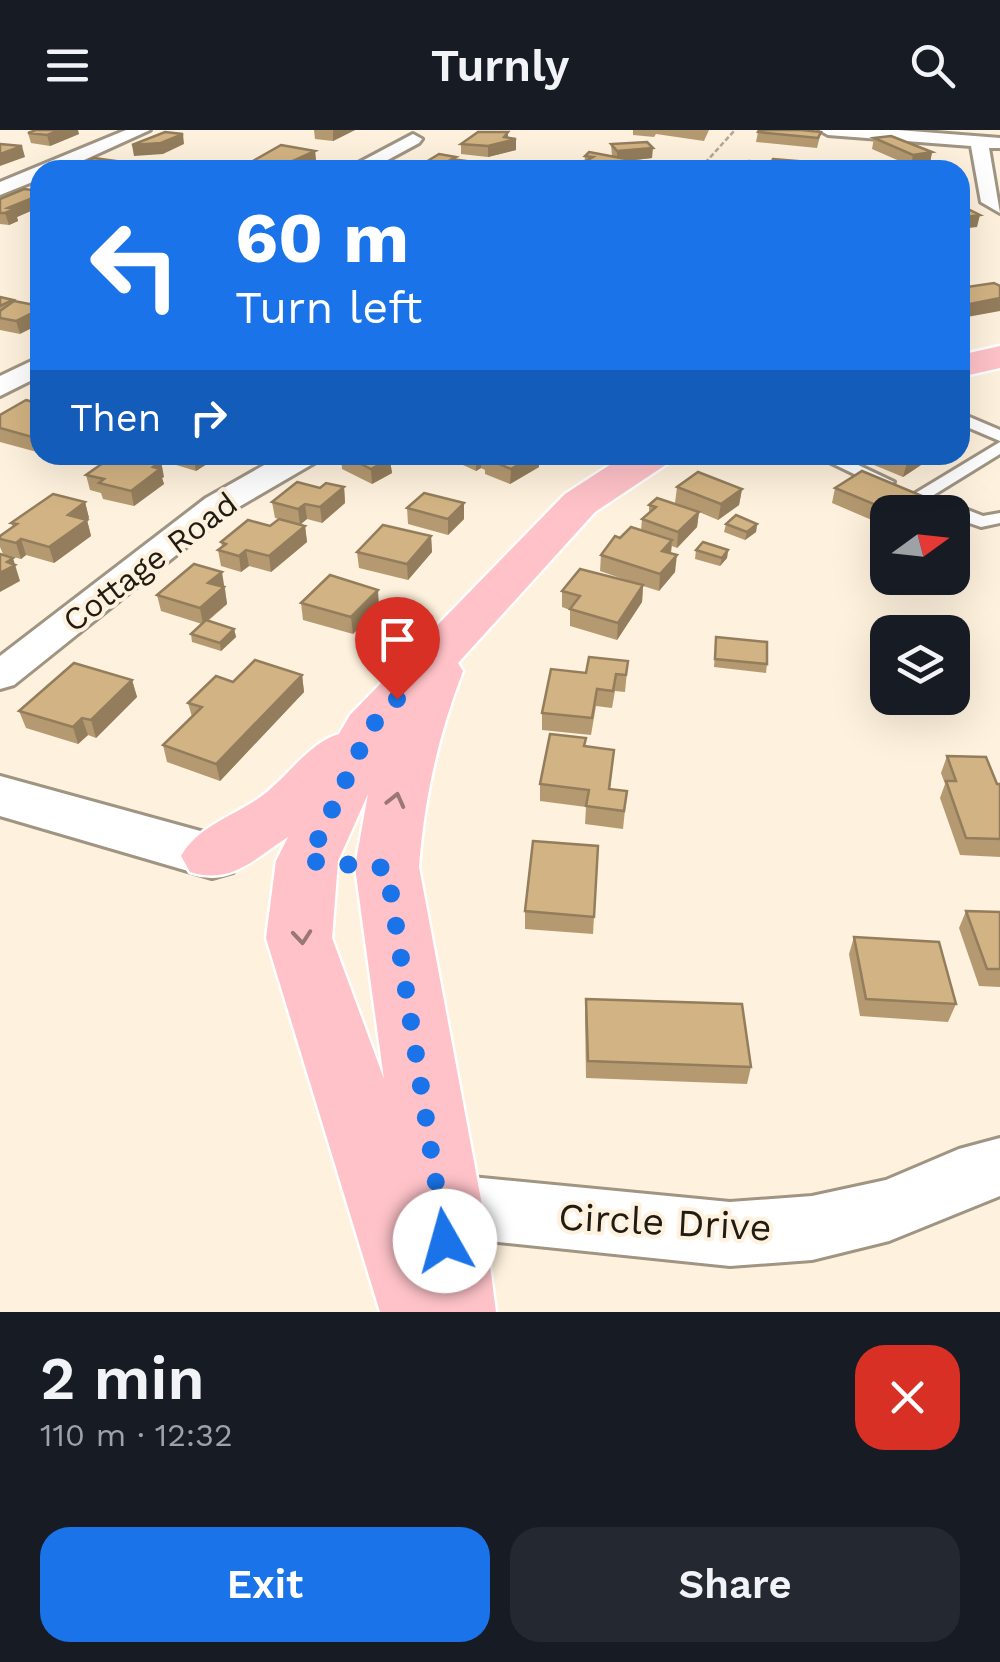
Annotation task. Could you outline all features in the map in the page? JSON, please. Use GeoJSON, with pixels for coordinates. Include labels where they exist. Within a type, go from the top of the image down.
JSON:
{"type":"FeatureCollection","features":[{"type":"Feature","properties":{"kind":"main road"},"geometry":{"type":"LineString","coordinates":[[970,364],[1000,356]]}},
{"type":"Feature","properties":{"kind":"main road"},"geometry":{"type":"LineString","coordinates":[[212,856],[286,810],[370,728],[580,503],[636,465]]}},
{"type":"Feature","properties":{"kind":"main road"},"geometry":{"type":"LineString","coordinates":[[451,641],[409,747],[392,819],[387,868],[441,1205],[452,1312]]}},
{"type":"Feature","properties":{"kind":"main road"},"geometry":{"type":"LineString","coordinates":[[370,728],[308,861],[298,938],[424,1312]]}},
{"type":"Feature","properties":{"kind":"main road"},"geometry":{"type":"LineString","coordinates":[[212,856],[387,868]]}},
{"type":"Feature","properties":{"kind":"street"},"geometry":{"type":"LineString","coordinates":[[69,160],[140,130]]}},
{"type":"Feature","properties":{"kind":"street"},"geometry":{"type":"LineString","coordinates":[[828,130],[1000,143]]}},
{"type":"Feature","properties":{"kind":"street"},"geometry":{"type":"LineString","coordinates":[[374,160],[413,139]]}},
{"type":"Feature","properties":{"kind":"street"},"geometry":{"type":"LineString","coordinates":[[978,143],[991,202],[1000,207]]}},
{"type":"Feature","properties":{"kind":"street"},"geometry":{"type":"LineString","coordinates":[[0,189],[30,176]]}},
{"type":"Feature","properties":{"kind":"street"},"geometry":{"type":"LineString","coordinates":[[0,387],[30,370]]}},
{"type":"Feature","properties":{"kind":"street","name":"Cottage Road"},"geometry":{"type":"LineString","coordinates":[[0,676],[218,505],[288,465]]}},
{"type":"Feature","properties":{"kind":"street"},"geometry":{"type":"LineString","coordinates":[[0,796],[212,856]]}},
{"type":"Feature","properties":{"kind":"street","name":"Circle Drive"},"geometry":{"type":"LineString","coordinates":[[441,1205],[730,1234],[812,1228],[889,1210],[960,1179],[1000,1167]]}},
{"type":"Feature","properties":{"kind":"lane"},"geometry":{"type":"LineString","coordinates":[[970,422],[1000,436]]}},
{"type":"Feature","properties":{"kind":"lane"},"geometry":{"type":"LineString","coordinates":[[921,495],[1000,448]]}},
{"type":"Feature","properties":{"kind":"lane"},"geometry":{"type":"LineString","coordinates":[[846,465],[913,495]]}},
{"type":"Feature","properties":{"kind":"lane"},"geometry":{"type":"LineString","coordinates":[[970,518],[981,522],[1000,518]]}},
{"type":"Feature","properties":{"kind":"path"},"geometry":{"type":"LineString","coordinates":[[708,160],[734,130]]}},
{"type":"Feature","properties":{"kind":"building"},"geometry":{"type":"Polygon","coordinates":[[[60,130],[47,135],[28,133],[60,130]]]}},
{"type":"Feature","properties":{"kind":"building"},"geometry":{"type":"Polygon","coordinates":[[[759,130],[801,130],[821,132],[818,138],[759,130]]]}},
{"type":"Feature","properties":{"kind":"building"},"geometry":{"type":"Polygon","coordinates":[[[165,132],[183,134],[161,143],[132,145],[165,132]]]}},
{"type":"Feature","properties":{"kind":"building"},"geometry":{"type":"Polygon","coordinates":[[[478,132],[508,132],[504,137],[516,139],[488,146],[461,144],[478,132]]]}},
{"type":"Feature","properties":{"kind":"building"},"geometry":{"type":"Polygon","coordinates":[[[891,136],[932,152],[913,155],[874,138],[891,136]]]}},
{"type":"Feature","properties":{"kind":"building"},"geometry":{"type":"Polygon","coordinates":[[[647,142],[653,148],[617,151],[611,144],[647,142]]]}},
{"type":"Feature","properties":{"kind":"building"},"geometry":{"type":"Polygon","coordinates":[[[0,144],[22,146],[0,154],[0,144]]]}},
{"type":"Feature","properties":{"kind":"building"},"geometry":{"type":"Polygon","coordinates":[[[281,145],[315,151],[295,160],[255,160],[281,145]]]}},
{"type":"Feature","properties":{"kind":"building"},"geometry":{"type":"Polygon","coordinates":[[[589,152],[626,159],[588,160],[593,157],[585,156],[589,152]]]}},
{"type":"Feature","properties":{"kind":"building"},"geometry":{"type":"Polygon","coordinates":[[[439,154],[459,160],[429,160],[439,154]]]}},
{"type":"Feature","properties":{"kind":"building"},"geometry":{"type":"Polygon","coordinates":[[[30,190],[30,199],[5,213],[0,213],[0,199],[30,190]]]}},
{"type":"Feature","properties":{"kind":"building"},"geometry":{"type":"Polygon","coordinates":[[[994,283],[1000,286],[1000,298],[970,304],[970,287],[994,283]]]}},
{"type":"Feature","properties":{"kind":"building"},"geometry":{"type":"Polygon","coordinates":[[[14,301],[30,304],[30,314],[16,321],[0,318],[0,311],[14,301]]]}},
{"type":"Feature","properties":{"kind":"building"},"geometry":{"type":"Polygon","coordinates":[[[30,401],[30,436],[0,428],[0,415],[30,401]]]}},
{"type":"Feature","properties":{"kind":"building"},"geometry":{"type":"Polygon","coordinates":[[[100,465],[156,465],[153,467],[160,469],[131,491],[99,483],[104,479],[86,475],[100,465]]]}},
{"type":"Feature","properties":{"kind":"building"},"geometry":{"type":"Polygon","coordinates":[[[862,471],[920,495],[870,495],[870,502],[835,488],[862,471]]]}},
{"type":"Feature","properties":{"kind":"building"},"geometry":{"type":"Polygon","coordinates":[[[698,472],[742,489],[721,504],[677,487],[698,472]]]}},
{"type":"Feature","properties":{"kind":"building"},"geometry":{"type":"Polygon","coordinates":[[[297,482],[320,488],[326,483],[344,487],[320,507],[305,504],[298,509],[272,502],[297,482]]]}},
{"type":"Feature","properties":{"kind":"building"},"geometry":{"type":"Polygon","coordinates":[[[424,493],[464,503],[448,519],[407,508],[424,493]]]}},
{"type":"Feature","properties":{"kind":"building"},"geometry":{"type":"Polygon","coordinates":[[[53,494],[85,502],[68,515],[87,520],[49,547],[21,539],[16,543],[0,539],[17,524],[11,523],[53,494]]]}},
{"type":"Feature","properties":{"kind":"building"},"geometry":{"type":"Polygon","coordinates":[[[657,498],[699,512],[678,532],[642,519],[656,507],[649,505],[657,498]]]}},
{"type":"Feature","properties":{"kind":"building"},"geometry":{"type":"Polygon","coordinates":[[[736,515],[757,524],[747,532],[726,524],[736,515]]]}},
{"type":"Feature","properties":{"kind":"building"},"geometry":{"type":"Polygon","coordinates":[[[279,519],[305,526],[269,556],[246,550],[239,556],[218,550],[226,544],[221,542],[248,520],[270,526],[279,519]]]}},
{"type":"Feature","properties":{"kind":"building"},"geometry":{"type":"Polygon","coordinates":[[[383,525],[431,536],[407,564],[357,552],[383,525]]]}},
{"type":"Feature","properties":{"kind":"building"},"geometry":{"type":"Polygon","coordinates":[[[631,527],[672,540],[662,551],[677,555],[660,574],[601,555],[615,536],[620,538],[631,527]]]}},
{"type":"Feature","properties":{"kind":"building"},"geometry":{"type":"Polygon","coordinates":[[[703,542],[728,550],[722,558],[696,550],[703,542]]]}},
{"type":"Feature","properties":{"kind":"building"},"geometry":{"type":"Polygon","coordinates":[[[0,554],[13,558],[7,562],[15,565],[0,573],[0,554]]]}},
{"type":"Feature","properties":{"kind":"building"},"geometry":{"type":"Polygon","coordinates":[[[194,564],[222,572],[208,583],[224,587],[200,608],[157,595],[194,564]]]}},
{"type":"Feature","properties":{"kind":"building"},"geometry":{"type":"Polygon","coordinates":[[[580,569],[643,585],[618,623],[570,609],[580,596],[562,591],[580,569]]]}},
{"type":"Feature","properties":{"kind":"building"},"geometry":{"type":"Polygon","coordinates":[[[330,575],[378,590],[351,617],[301,603],[330,575]]]}},
{"type":"Feature","properties":{"kind":"building"},"geometry":{"type":"Polygon","coordinates":[[[206,620],[234,629],[220,643],[191,634],[206,620]]]}},
{"type":"Feature","properties":{"kind":"building"},"geometry":{"type":"Polygon","coordinates":[[[716,637],[767,642],[767,664],[715,659],[716,637]]]}},
{"type":"Feature","properties":{"kind":"building"},"geometry":{"type":"Polygon","coordinates":[[[589,657],[628,661],[626,675],[616,674],[613,691],[597,689],[592,718],[542,713],[551,669],[586,673],[589,657]]]}},
{"type":"Feature","properties":{"kind":"building"},"geometry":{"type":"Polygon","coordinates":[[[255,660],[302,675],[216,764],[163,745],[202,707],[188,703],[216,676],[233,682],[255,660]]]}},
{"type":"Feature","properties":{"kind":"building"},"geometry":{"type":"Polygon","coordinates":[[[74,663],[132,680],[91,720],[82,718],[73,727],[19,711],[74,663]]]}},
{"type":"Feature","properties":{"kind":"building"},"geometry":{"type":"Polygon","coordinates":[[[550,734],[586,738],[584,746],[614,750],[609,789],[627,791],[624,811],[586,806],[589,790],[540,784],[550,734]]]}},
{"type":"Feature","properties":{"kind":"building"},"geometry":{"type":"Polygon","coordinates":[[[947,756],[986,757],[1000,784],[1000,839],[966,838],[946,781],[956,781],[947,756]]]}},
{"type":"Feature","properties":{"kind":"building"},"geometry":{"type":"Polygon","coordinates":[[[533,841],[598,846],[594,917],[525,911],[533,841]]]}},
{"type":"Feature","properties":{"kind":"building"},"geometry":{"type":"Polygon","coordinates":[[[966,911],[1000,912],[1000,969],[987,969],[966,911]]]}},
{"type":"Feature","properties":{"kind":"building"},"geometry":{"type":"Polygon","coordinates":[[[854,937],[939,942],[956,1004],[866,999],[854,937]]]}},
{"type":"Feature","properties":{"kind":"building"},"geometry":{"type":"Polygon","coordinates":[[[586,999],[742,1004],[751,1067],[588,1061],[586,999]]]}},
{"type":"Feature","properties":{"kind":"route"},"geometry":{"type":"LineString","coordinates":[[397,699],[370,728],[308,861],[387,868],[445,1241]]}}]}
